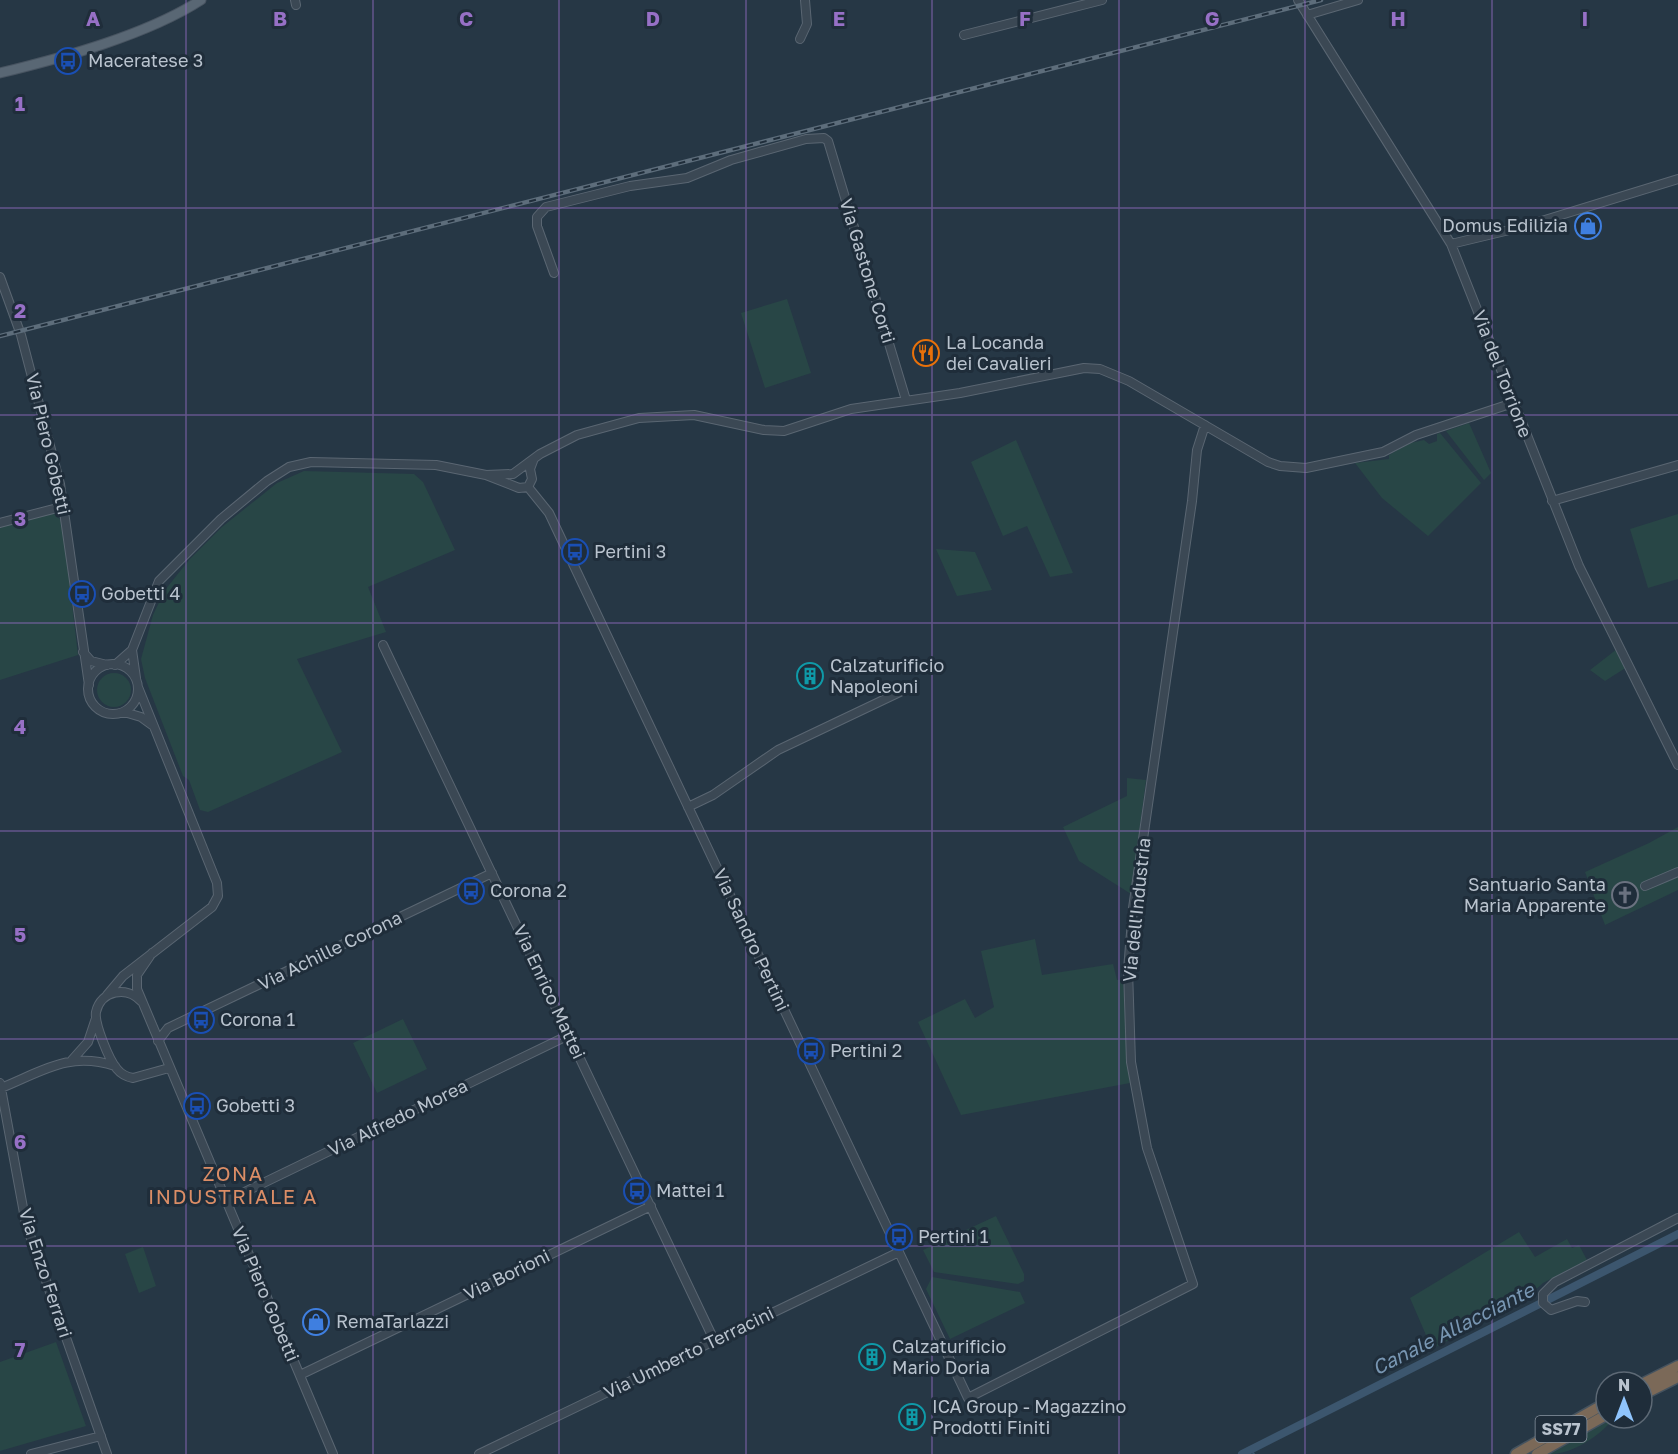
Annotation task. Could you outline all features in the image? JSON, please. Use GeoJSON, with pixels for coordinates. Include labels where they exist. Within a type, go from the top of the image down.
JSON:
{"type":"FeatureCollection","features":[{"type":"Feature","properties":{"kind":"highway"},"geometry":{"type":"LineString","coordinates":[[1654,1378],[1678,1366]]}},
{"type":"Feature","properties":{"kind":"highway"},"geometry":{"type":"LineString","coordinates":[[1654,1389],[1678,1377]]}},
{"type":"Feature","properties":{"kind":"highway","name":"SS77"},"geometry":{"type":"LineString","coordinates":[[1516,1454],[1594,1410]]}},
{"type":"Feature","properties":{"kind":"highway","name":"SS77"},"geometry":{"type":"LineString","coordinates":[[1537,1454],[1594,1422]]}},
{"type":"Feature","properties":{"kind":"main road"},"geometry":{"type":"LineString","coordinates":[[0,74],[52,60],[127,34],[201,0]]}},
{"type":"Feature","properties":{"kind":"street"},"geometry":{"type":"LineString","coordinates":[[800,39],[807,24],[806,0]]}},
{"type":"Feature","properties":{"kind":"street"},"geometry":{"type":"LineString","coordinates":[[964,35],[1102,0]]}},
{"type":"Feature","properties":{"kind":"street","name":"Via del Torrione"},"geometry":{"type":"LineString","coordinates":[[1298,0],[1451,244],[1552,501],[1588,586],[1678,765]]}},
{"type":"Feature","properties":{"kind":"street"},"geometry":{"type":"LineString","coordinates":[[1307,15],[1358,0]]}},
{"type":"Feature","properties":{"kind":"street","name":"Via Gastone Corti"},"geometry":{"type":"LineString","coordinates":[[554,273],[537,226],[537,217],[546,207],[630,186],[687,178],[731,160],[807,139],[817,138],[828,141],[906,400]]}},
{"type":"Feature","properties":{"kind":"street"},"geometry":{"type":"LineString","coordinates":[[1451,244],[1522,227],[1678,179]]}},
{"type":"Feature","properties":{"kind":"street","name":"Via Piero Gobetti"},"geometry":{"type":"LineString","coordinates":[[0,277],[21,335],[65,506],[82,650],[89,685]]}},
{"type":"Feature","properties":{"kind":"street"},"geometry":{"type":"LineString","coordinates":[[486,475],[513,474],[534,459],[577,435],[639,418],[694,415],[764,430],[784,430],[851,409],[976,390],[1084,368],[1115,374],[1268,462],[1280,466],[1306,468],[1387,451],[1416,435],[1513,403]]}},
{"type":"Feature","properties":{"kind":"street","name":"Via dell'Industria"},"geometry":{"type":"LineString","coordinates":[[968,1398],[1192,1284],[1157,1182],[1139,1112],[1131,1062],[1128,970],[1133,908],[1192,501],[1197,450],[1205,425]]}},
{"type":"Feature","properties":{"kind":"street"},"geometry":{"type":"LineString","coordinates":[[72,1060],[88,1042],[99,1005],[123,976],[212,907],[218,889],[137,683],[132,650],[162,577],[221,519],[267,481],[289,467],[311,462],[447,466],[486,475],[522,489],[528,487],[532,479],[530,466],[534,459]]}},
{"type":"Feature","properties":{"kind":"street"},"geometry":{"type":"LineString","coordinates":[[1552,501],[1678,465]]}},
{"type":"Feature","properties":{"kind":"street"},"geometry":{"type":"LineString","coordinates":[[522,468],[531,473]]}},
{"type":"Feature","properties":{"kind":"street"},"geometry":{"type":"LineString","coordinates":[[513,474],[514,485]]}},
{"type":"Feature","properties":{"kind":"street","name":"Via Sandro Pertini"},"geometry":{"type":"LineString","coordinates":[[528,487],[549,513],[968,1398]]}},
{"type":"Feature","properties":{"kind":"street"},"geometry":{"type":"LineString","coordinates":[[0,523],[65,506]]}},
{"type":"Feature","properties":{"kind":"street","name":"Via Enrico Mattei"},"geometry":{"type":"LineString","coordinates":[[383,645],[714,1340]]}},
{"type":"Feature","properties":{"kind":"street"},"geometry":{"type":"LineString","coordinates":[[82,650],[91,661],[111,665],[127,669],[137,683],[134,704],[124,711],[113,714],[101,711],[92,702],[89,685],[93,675],[111,665],[132,650]]}},
{"type":"Feature","properties":{"kind":"street"},"geometry":{"type":"LineString","coordinates":[[688,807],[713,795],[778,750],[900,692]]}},
{"type":"Feature","properties":{"kind":"street"},"geometry":{"type":"LineString","coordinates":[[124,711],[141,717],[154,727]]}},
{"type":"Feature","properties":{"kind":"street"},"geometry":{"type":"LineString","coordinates":[[1645,886],[1678,872]]}},
{"type":"Feature","properties":{"kind":"street","name":"Via Achille Corona"},"geometry":{"type":"LineString","coordinates":[[153,1029],[168,1028],[492,873]]}},
{"type":"Feature","properties":{"kind":"street","name":"Via Piero Gobetti"},"geometry":{"type":"LineString","coordinates":[[152,953],[141,967],[135,982],[142,1002],[333,1454]]}},
{"type":"Feature","properties":{"kind":"street"},"geometry":{"type":"LineString","coordinates":[[107,995],[127,992],[142,1002]]}},
{"type":"Feature","properties":{"kind":"street"},"geometry":{"type":"LineString","coordinates":[[96,1018],[115,1066],[123,1074],[133,1078],[170,1068]]}},
{"type":"Feature","properties":{"kind":"street","name":"Via Achille Corona"},"geometry":{"type":"LineString","coordinates":[[158,1041],[168,1028]]}},
{"type":"Feature","properties":{"kind":"street","name":"Via Alfredo Morea"},"geometry":{"type":"LineString","coordinates":[[226,1202],[569,1035]]}},
{"type":"Feature","properties":{"kind":"street","name":"Via Enzo Ferrari"},"geometry":{"type":"LineString","coordinates":[[107,1454],[26,1224],[1,1085],[72,1060],[94,1059],[115,1066]]}},
{"type":"Feature","properties":{"kind":"street","name":"Via Borioni"},"geometry":{"type":"LineString","coordinates":[[300,1375],[651,1206]]}},
{"type":"Feature","properties":{"kind":"street"},"geometry":{"type":"LineString","coordinates":[[1584,1302],[1571,1303],[1555,1310],[1547,1308],[1543,1293],[1555,1281],[1678,1218]]}},
{"type":"Feature","properties":{"kind":"street","name":"Via Umberto Terracini"},"geometry":{"type":"LineString","coordinates":[[479,1454],[899,1252]]}},
{"type":"Feature","properties":{"kind":"street"},"geometry":{"type":"LineString","coordinates":[[30,1454],[101,1436]]}},
{"type":"Feature","properties":{"kind":"green space"},"geometry":{"type":"Polygon","coordinates":[[[787,299],[811,373],[765,388],[741,313],[787,299]]]}},
{"type":"Feature","properties":{"kind":"green space"},"geometry":{"type":"Polygon","coordinates":[[[1469,423],[1491,473],[1484,480],[1446,431],[1469,423]]]}},
{"type":"Feature","properties":{"kind":"green space"},"geometry":{"type":"Polygon","coordinates":[[[1440,433],[1481,483],[1428,536],[1382,498],[1355,463],[1389,459],[1389,455],[1410,443],[1424,440],[1429,444],[1437,441],[1437,434],[1440,433]]]}},
{"type":"Feature","properties":{"kind":"green space"},"geometry":{"type":"Polygon","coordinates":[[[1016,440],[1073,573],[1050,577],[1027,526],[1003,536],[971,462],[1016,440]]]}},
{"type":"Feature","properties":{"kind":"green space"},"geometry":{"type":"Polygon","coordinates":[[[304,471],[414,474],[423,482],[455,550],[368,587],[386,632],[297,659],[342,752],[208,812],[200,810],[189,780],[183,776],[145,678],[141,659],[153,615],[165,590],[189,560],[222,527],[277,483],[304,471]]]}},
{"type":"Feature","properties":{"kind":"green space"},"geometry":{"type":"Polygon","coordinates":[[[53,513],[61,520],[63,528],[78,655],[0,680],[0,527],[53,513]]]}},
{"type":"Feature","properties":{"kind":"green space"},"geometry":{"type":"Polygon","coordinates":[[[1678,514],[1678,579],[1648,588],[1630,529],[1678,514]]]}},
{"type":"Feature","properties":{"kind":"green space"},"geometry":{"type":"Polygon","coordinates":[[[936,549],[975,552],[992,590],[957,596],[936,549]]]}},
{"type":"Feature","properties":{"kind":"green space"},"geometry":{"type":"Polygon","coordinates":[[[1617,649],[1627,667],[1605,681],[1590,670],[1617,649]]]}},
{"type":"Feature","properties":{"kind":"green space"},"geometry":{"type":"Polygon","coordinates":[[[114,673],[126,678],[131,690],[126,702],[114,707],[102,702],[97,690],[102,678],[114,673]]]}},
{"type":"Feature","properties":{"kind":"green space"},"geometry":{"type":"Polygon","coordinates":[[[1127,778],[1146,780],[1131,894],[1079,861],[1063,827],[1127,796],[1127,778]]]}},
{"type":"Feature","properties":{"kind":"green space"},"geometry":{"type":"Polygon","coordinates":[[[1678,827],[1678,890],[1605,925],[1585,872],[1678,827]]]}},
{"type":"Feature","properties":{"kind":"green space"},"geometry":{"type":"Polygon","coordinates":[[[1035,939],[1042,975],[1113,964],[1117,980],[1123,979],[1130,1083],[961,1115],[918,1022],[965,999],[975,1018],[994,1007],[981,951],[1035,939]]]}},
{"type":"Feature","properties":{"kind":"green space"},"geometry":{"type":"Polygon","coordinates":[[[403,1019],[427,1069],[377,1093],[353,1043],[403,1019]]]}},
{"type":"Feature","properties":{"kind":"green space"},"geometry":{"type":"Polygon","coordinates":[[[996,1216],[1024,1274],[1024,1281],[1018,1284],[934,1272],[923,1250],[996,1216]]]}},
{"type":"Feature","properties":{"kind":"green space"},"geometry":{"type":"Polygon","coordinates":[[[1519,1232],[1535,1257],[1567,1239],[1572,1248],[1579,1245],[1587,1260],[1543,1283],[1523,1301],[1432,1349],[1410,1298],[1519,1232]]]}},
{"type":"Feature","properties":{"kind":"green space"},"geometry":{"type":"Polygon","coordinates":[[[143,1247],[156,1286],[139,1293],[125,1254],[143,1247]]]}},
{"type":"Feature","properties":{"kind":"green space"},"geometry":{"type":"Polygon","coordinates":[[[932,1277],[1020,1292],[1025,1303],[950,1339],[926,1289],[932,1277]]]}},
{"type":"Feature","properties":{"kind":"green space"},"geometry":{"type":"Polygon","coordinates":[[[56,1342],[86,1426],[0,1451],[0,1362],[56,1342]]]}},
{"type":"Feature","properties":{"kind":"green space"},"geometry":{"type":"Polygon","coordinates":[[[1594,1429],[1602,1430],[1577,1447],[1550,1454],[1594,1429]]]}},
{"type":"Feature","properties":{"kind":"waterway","name":"Canale Allacciante"},"geometry":{"type":"LineString","coordinates":[[1242,1454],[1678,1234]]}},
{"type":"Feature","properties":{"kind":"waterway","name":"Canale Allacciante"},"geometry":{"type":"LineString","coordinates":[[1250,1449],[1254,1454]]}},
{"type":"Feature","properties":{"kind":"railway"},"geometry":{"type":"LineString","coordinates":[[0,336],[1321,0]]}},
{"type":"Feature","properties":{"kind":"place","name":"Maceratese 3"},"geometry":{"type":"Point","coordinates":[68,61]}},
{"type":"Feature","properties":{"kind":"place","name":"Domus Edilizia"},"geometry":{"type":"Point","coordinates":[1588,226]}},
{"type":"Feature","properties":{"kind":"place","name":"La Locanda dei Cavalieri"},"geometry":{"type":"Point","coordinates":[926,353]}},
{"type":"Feature","properties":{"kind":"place","name":"Pertini 3"},"geometry":{"type":"Point","coordinates":[575,552]}},
{"type":"Feature","properties":{"kind":"place","name":"Gobetti 4"},"geometry":{"type":"Point","coordinates":[82,594]}},
{"type":"Feature","properties":{"kind":"place","name":"Calzaturificio Napoleoni"},"geometry":{"type":"Point","coordinates":[810,676]}},
{"type":"Feature","properties":{"kind":"place","name":"Corona 2"},"geometry":{"type":"Point","coordinates":[471,891]}},
{"type":"Feature","properties":{"kind":"place","name":"Santuario Santa Maria Apparente"},"geometry":{"type":"Point","coordinates":[1625,895]}},
{"type":"Feature","properties":{"kind":"place","name":"Corona 1"},"geometry":{"type":"Point","coordinates":[201,1020]}},
{"type":"Feature","properties":{"kind":"place","name":"Pertini 2"},"geometry":{"type":"Point","coordinates":[811,1051]}},
{"type":"Feature","properties":{"kind":"place","name":"Gobetti 3"},"geometry":{"type":"Point","coordinates":[197,1106]}},
{"type":"Feature","properties":{"kind":"place","name":"Mattei 1"},"geometry":{"type":"Point","coordinates":[637,1191]}},
{"type":"Feature","properties":{"kind":"place","name":"Pertini 1"},"geometry":{"type":"Point","coordinates":[899,1237]}},
{"type":"Feature","properties":{"kind":"place","name":"RemaTarlazzi"},"geometry":{"type":"Point","coordinates":[316,1322]}},
{"type":"Feature","properties":{"kind":"place","name":"Calzaturificio Mario Doria"},"geometry":{"type":"Point","coordinates":[872,1357]}},
{"type":"Feature","properties":{"kind":"place","name":"ICA Group - Magazzino Prodotti Finiti"},"geometry":{"type":"Point","coordinates":[912,1417]}},
{"type":"Feature","properties":{"kind":"district","name":"ZONA INDUSTRIALE A"},"geometry":{"type":"Point","coordinates":[233,1186]}}]}
